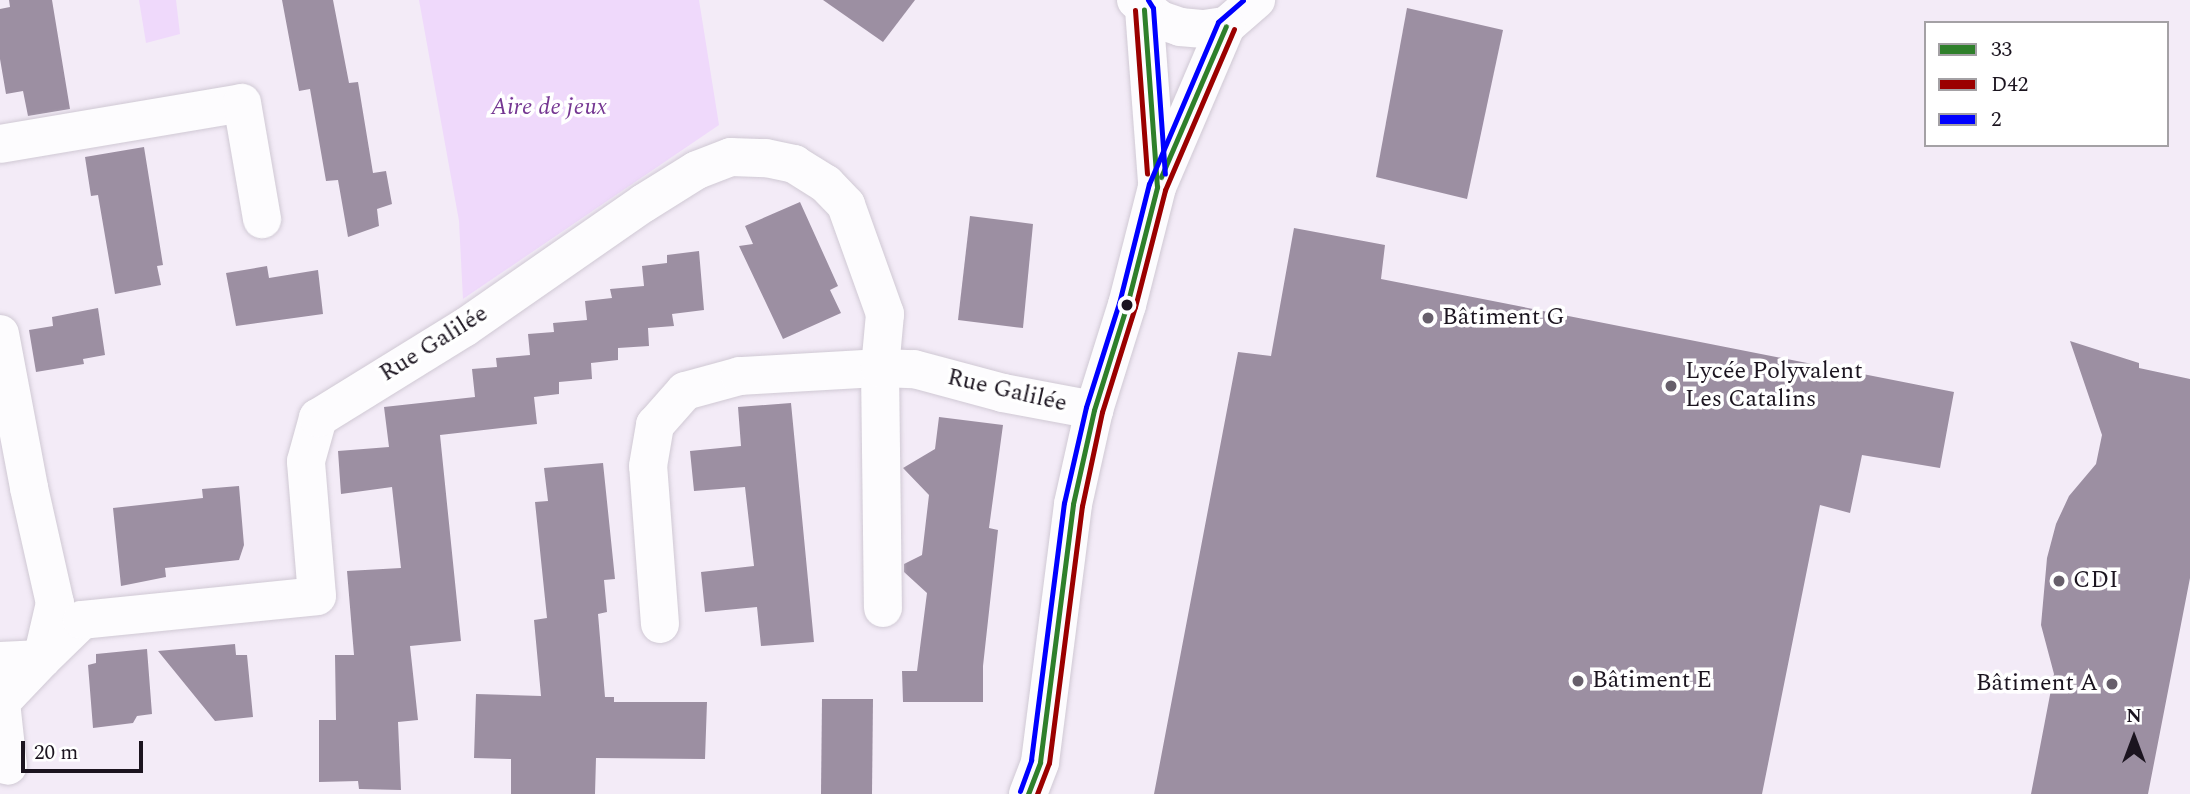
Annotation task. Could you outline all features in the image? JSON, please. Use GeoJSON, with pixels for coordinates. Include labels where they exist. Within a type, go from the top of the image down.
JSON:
{"type":"FeatureCollection","features":[{"type":"Feature","properties":{"kind":"street"},"geometry":{"type":"LineString","coordinates":[[1028,794],[1040,761],[1073,505],[1094,410],[1127,305],[1157,187],[1226,26],[1256,0]]}},
{"type":"Feature","properties":{"kind":"street"},"geometry":{"type":"LineString","coordinates":[[1140,4],[1180,27],[1226,26]]}},
{"type":"Feature","properties":{"kind":"street"},"geometry":{"type":"LineString","coordinates":[[1140,4],[1157,187]]}},
{"type":"Feature","properties":{"kind":"street"},"geometry":{"type":"LineString","coordinates":[[0,144],[242,103],[262,219]]}},
{"type":"Feature","properties":{"kind":"street","name":"Rue Galilée"},"geometry":{"type":"LineString","coordinates":[[42,659],[82,620],[317,596],[306,461],[318,418],[464,328],[655,196],[697,170],[731,157],[766,158],[794,164],[826,184],[846,205],[885,314],[880,368],[883,608]]}},
{"type":"Feature","properties":{"kind":"street"},"geometry":{"type":"LineString","coordinates":[[0,334],[29,488],[55,603],[42,659],[1,702],[8,766]]}},
{"type":"Feature","properties":{"kind":"street"},"geometry":{"type":"LineString","coordinates":[[660,624],[648,466],[654,425],[685,391],[740,376],[880,368]]}},
{"type":"Feature","properties":{"kind":"street","name":"Rue Galilée"},"geometry":{"type":"LineString","coordinates":[[880,368],[914,369],[1003,393],[1094,410]]}},
{"type":"Feature","properties":{"kind":"street"},"geometry":{"type":"LineString","coordinates":[[0,661],[42,659]]}},
{"type":"Feature","properties":{"kind":"green space"},"geometry":{"type":"Polygon","coordinates":[[[139,0],[176,0],[180,34],[146,43],[139,0]]]}},
{"type":"Feature","properties":{"kind":"green space","name":"Aire de jeux"},"geometry":{"type":"Polygon","coordinates":[[[419,0],[699,0],[719,125],[463,299],[459,221],[419,0]]]}},
{"type":"Feature","properties":{"kind":"building"},"geometry":{"type":"Polygon","coordinates":[[[9,0],[52,0],[70,109],[28,116],[23,91],[6,94],[0,59],[0,9],[10,7],[9,0]]]}},
{"type":"Feature","properties":{"kind":"building"},"geometry":{"type":"Polygon","coordinates":[[[282,0],[333,0],[349,83],[358,82],[373,173],[386,171],[392,204],[377,209],[379,226],[348,237],[338,180],[326,181],[310,89],[299,91],[282,0]]]}},
{"type":"Feature","properties":{"kind":"building"},"geometry":{"type":"Polygon","coordinates":[[[823,0],[915,0],[883,42],[823,0]]]}},
{"type":"Feature","properties":{"kind":"building"},"geometry":{"type":"Polygon","coordinates":[[[1407,8],[1503,30],[1467,199],[1376,177],[1407,8]]]}},
{"type":"Feature","properties":{"kind":"building"},"geometry":{"type":"Polygon","coordinates":[[[144,147],[163,265],[157,266],[161,285],[115,294],[98,195],[91,196],[85,157],[144,147]]]}},
{"type":"Feature","properties":{"kind":"building"},"geometry":{"type":"Polygon","coordinates":[[[800,202],[838,286],[830,290],[841,313],[783,339],[739,246],[753,244],[745,226],[800,202]]]}},
{"type":"Feature","properties":{"kind":"building"},"geometry":{"type":"Polygon","coordinates":[[[970,216],[1033,224],[1023,328],[958,320],[970,216]]]}},
{"type":"Feature","properties":{"kind":"building"},"geometry":{"type":"Polygon","coordinates":[[[1294,228],[1385,245],[1381,279],[1954,392],[1940,468],[1862,455],[1850,513],[1820,505],[1762,794],[1154,794],[1238,352],[1271,356],[1294,228]]]}},
{"type":"Feature","properties":{"kind":"building"},"geometry":{"type":"Polygon","coordinates":[[[699,251],[704,310],[672,314],[674,326],[648,328],[649,346],[618,348],[618,360],[591,363],[592,379],[559,382],[559,394],[534,397],[537,424],[440,435],[461,641],[410,646],[418,720],[398,722],[401,790],[359,789],[358,781],[319,782],[319,720],[336,720],[335,655],[354,655],[347,571],[401,568],[392,487],[341,494],[338,451],[389,447],[384,407],[475,397],[472,369],[497,367],[496,358],[530,355],[528,334],[554,332],[553,323],[587,320],[585,301],[612,298],[610,289],[644,286],[642,266],[667,263],[667,255],[699,251]]]}},
{"type":"Feature","properties":{"kind":"building"},"geometry":{"type":"Polygon","coordinates":[[[267,266],[269,278],[318,270],[323,314],[236,326],[226,273],[267,266]]]}},
{"type":"Feature","properties":{"kind":"building"},"geometry":{"type":"Polygon","coordinates":[[[98,308],[105,355],[83,359],[84,364],[36,372],[29,330],[53,326],[52,317],[98,308]]]}},
{"type":"Feature","properties":{"kind":"building","name":"Bâtiment A"},"geometry":{"type":"Polygon","coordinates":[[[2070,341],[2139,363],[2139,368],[2190,379],[2190,578],[2148,794],[2031,794],[2054,674],[2041,625],[2047,558],[2056,524],[2069,496],[2096,464],[2102,435],[2070,341]]]}},
{"type":"Feature","properties":{"kind":"building"},"geometry":{"type":"Polygon","coordinates":[[[791,403],[814,642],[761,646],[757,607],[705,612],[701,572],[754,566],[745,487],[694,491],[690,451],[741,446],[738,407],[791,403]]]}},
{"type":"Feature","properties":{"kind":"building"},"geometry":{"type":"Polygon","coordinates":[[[939,417],[1003,425],[989,528],[998,530],[983,666],[983,702],[903,702],[902,671],[917,671],[927,593],[904,572],[904,564],[922,555],[929,495],[903,468],[935,449],[939,417]]]}},
{"type":"Feature","properties":{"kind":"building"},"geometry":{"type":"Polygon","coordinates":[[[603,463],[615,579],[604,580],[607,612],[598,614],[605,697],[614,697],[614,702],[707,702],[705,759],[596,758],[595,794],[511,794],[511,759],[474,758],[476,694],[541,696],[534,620],[547,618],[535,502],[548,501],[544,468],[603,463]]]}},
{"type":"Feature","properties":{"kind":"building"},"geometry":{"type":"Polygon","coordinates":[[[239,486],[244,545],[239,560],[165,568],[166,577],[121,586],[113,508],[203,498],[202,489],[239,486]]]}},
{"type":"Feature","properties":{"kind":"building"},"geometry":{"type":"Polygon","coordinates":[[[235,644],[236,655],[247,655],[253,717],[215,721],[158,651],[235,644]]]}},
{"type":"Feature","properties":{"kind":"building"},"geometry":{"type":"Polygon","coordinates":[[[147,649],[152,714],[137,716],[133,723],[93,728],[88,665],[96,663],[96,654],[147,649]]]}},
{"type":"Feature","properties":{"kind":"building"},"geometry":{"type":"Polygon","coordinates":[[[822,699],[873,699],[872,794],[821,794],[822,699]]]}},
{"type":"Feature","properties":{"kind":"transit line","name":"2"},"geometry":{"type":"LineString","coordinates":[[1148,0],[1153,8],[1165,174]]}},
{"type":"Feature","properties":{"kind":"transit line","name":"2"},"geometry":{"type":"LineString","coordinates":[[1020,791],[1031,760],[1064,503],[1086,407],[1119,303],[1149,184],[1218,22],[1243,0]]}},
{"type":"Feature","properties":{"kind":"transit line","name":"33"},"geometry":{"type":"LineString","coordinates":[[1028,794],[1040,762],[1073,504],[1094,410],[1127,305],[1157,187],[1144,9]]}},
{"type":"Feature","properties":{"kind":"transit line","name":"D42"},"geometry":{"type":"LineString","coordinates":[[1135,10],[1147,174]]}},
{"type":"Feature","properties":{"kind":"transit line","name":"33"},"geometry":{"type":"LineString","coordinates":[[1161,177],[1226,26]]}},
{"type":"Feature","properties":{"kind":"transit line","name":"D42"},"geometry":{"type":"LineString","coordinates":[[1037,794],[1049,763],[1082,506],[1102,412],[1135,307],[1165,190],[1234,29]]}},
{"type":"Feature","properties":{"kind":"place","name":"Bâtiment G"},"geometry":{"type":"Point","coordinates":[1428,318]}},
{"type":"Feature","properties":{"kind":"place","name":"Lycée Polyvalent Les Catalins"},"geometry":{"type":"Point","coordinates":[1671,386]}},
{"type":"Feature","properties":{"kind":"place","name":"CDI"},"geometry":{"type":"Point","coordinates":[2059,581]}},
{"type":"Feature","properties":{"kind":"place","name":"Bâtiment E"},"geometry":{"type":"Point","coordinates":[1578,681]}},
{"type":"Feature","properties":{"kind":"place","name":"Bâtiment A"},"geometry":{"type":"Point","coordinates":[2112,684]}}]}
